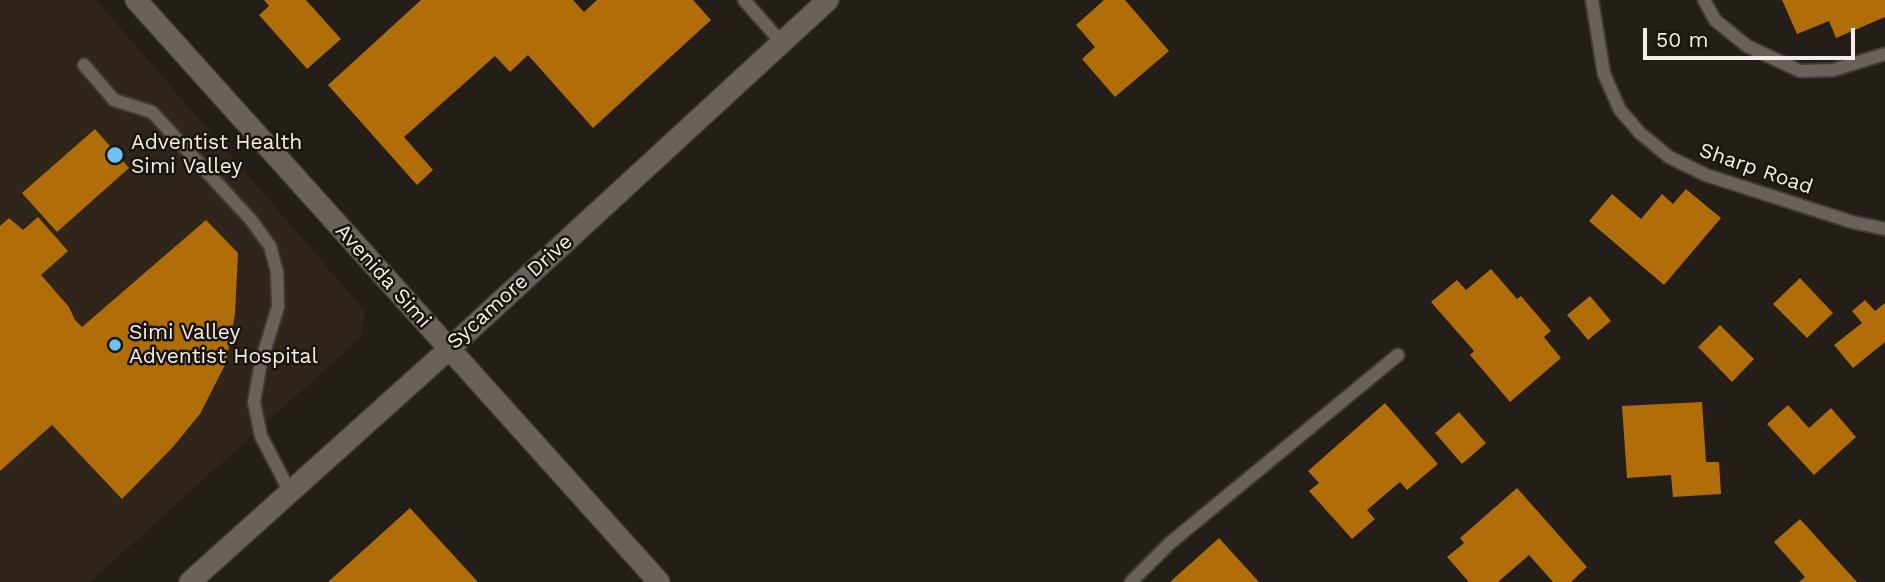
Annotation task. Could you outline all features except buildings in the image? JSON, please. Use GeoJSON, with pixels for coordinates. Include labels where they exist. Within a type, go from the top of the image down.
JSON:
{"type":"FeatureCollection","features":[{"type":"Feature","properties":{"kind":"street","name":"Avenida Simi"},"geometry":{"type":"LineString","coordinates":[[136,0],[659,582]]}},
{"type":"Feature","properties":{"kind":"street","name":"Sycamore Drive"},"geometry":{"type":"LineString","coordinates":[[190,582],[449,349],[828,0]]}},
{"type":"Feature","properties":{"kind":"lane"},"geometry":{"type":"LineString","coordinates":[[744,0],[781,42]]}},
{"type":"Feature","properties":{"kind":"lane","name":"Sharp Road"},"geometry":{"type":"LineString","coordinates":[[1592,0],[1604,74],[1620,110],[1640,133],[1669,157],[1706,175],[1852,222],[1885,229]]}},
{"type":"Feature","properties":{"kind":"lane"},"geometry":{"type":"LineString","coordinates":[[1704,0],[1715,20],[1746,46],[1800,71],[1833,70],[1885,54]]}},
{"type":"Feature","properties":{"kind":"lane"},"geometry":{"type":"LineString","coordinates":[[84,65],[114,100],[152,112],[251,220],[270,246],[277,272],[278,307],[261,362],[254,402],[261,436],[290,492]]}},
{"type":"Feature","properties":{"kind":"lane"},"geometry":{"type":"LineString","coordinates":[[1130,582],[1170,543],[1398,355]]}},
{"type":"Feature","properties":{"kind":"shaded area","name":"Adventist Health Simi Valley"},"geometry":{"type":"Polygon","coordinates":[[[0,0],[96,0],[365,311],[361,337],[90,582],[0,582],[0,0]]]}},
{"type":"Feature","properties":{"kind":"place","name":"Adventist Health Simi Valley"},"geometry":{"type":"Point","coordinates":[115,155]}},
{"type":"Feature","properties":{"kind":"place","name":"Simi Valley Adventist Hospital"},"geometry":{"type":"Point","coordinates":[115,345]}}]}
